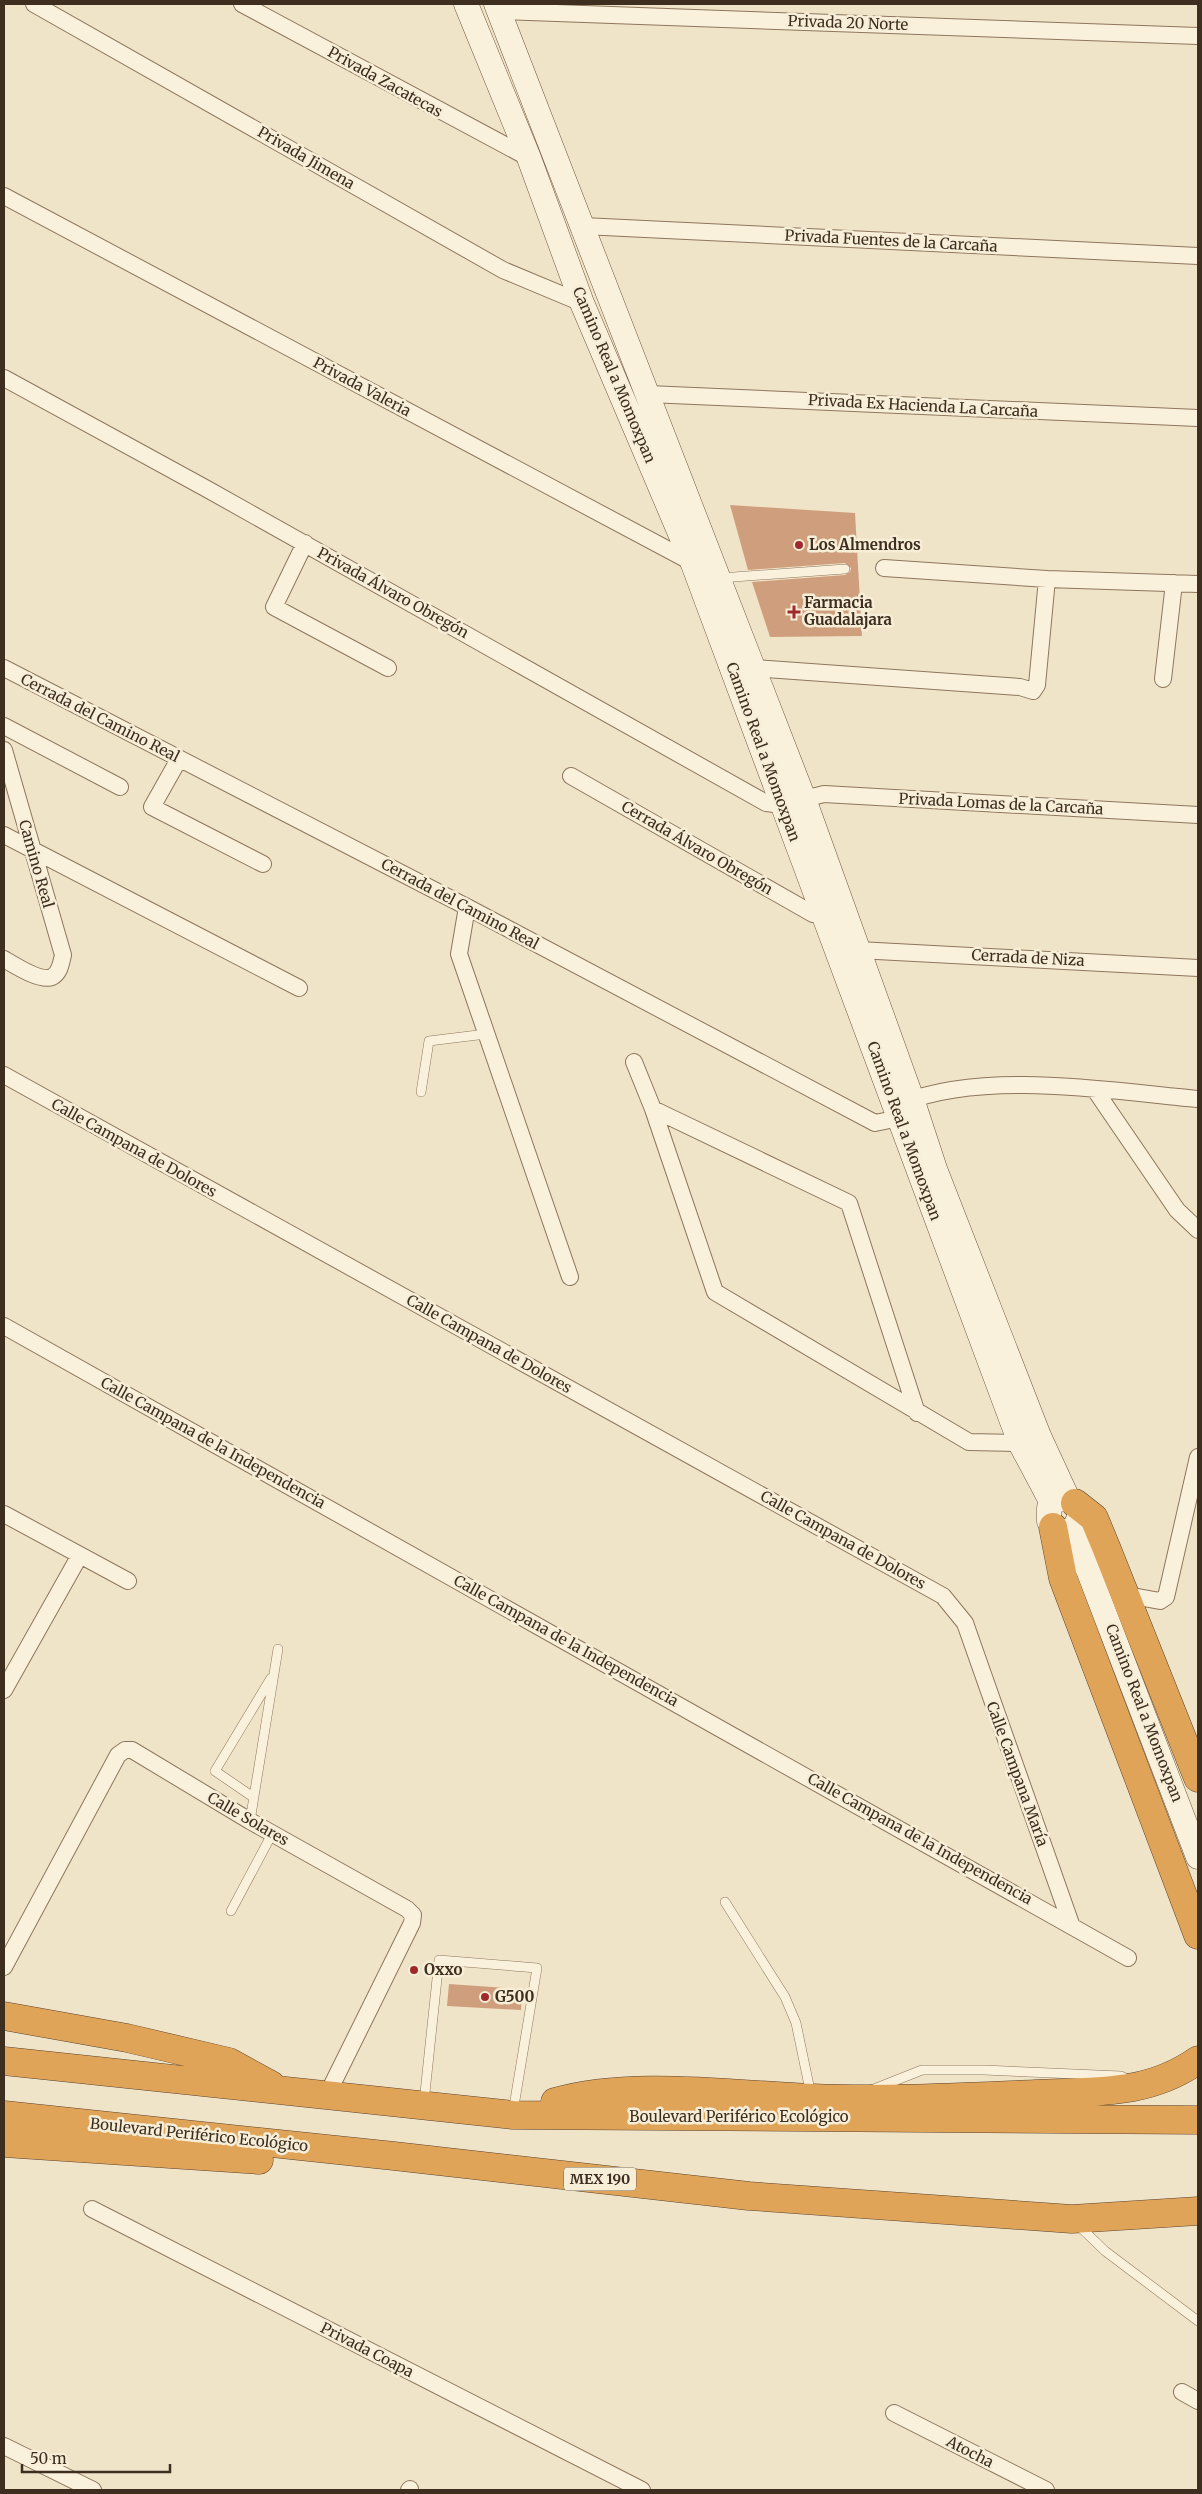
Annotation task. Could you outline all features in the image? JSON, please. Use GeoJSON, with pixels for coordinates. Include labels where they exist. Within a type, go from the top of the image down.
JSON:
{"type":"FeatureCollection","features":[{"type":"Feature","properties":{"kind":"highway"},"geometry":{"type":"LineString","coordinates":[[1198,1778],[1191,1740],[1136,1597],[1094,1518],[1062,1508],[1063,1578],[1198,1935]]}},
{"type":"Feature","properties":{"kind":"highway","name":"Boulevard Periférico Ecológico"},"geometry":{"type":"LineString","coordinates":[[4,2016],[127,2038],[229,2062],[281,2091]]}},
{"type":"Feature","properties":{"kind":"highway"},"geometry":{"type":"LineString","coordinates":[[513,2115],[567,2099],[638,2092],[698,2091],[848,2099],[1112,2091],[1142,2087],[1175,2075],[1198,2060]]}},
{"type":"Feature","properties":{"kind":"highway","name":"Boulevard Periférico Ecológico"},"geometry":{"type":"LineString","coordinates":[[4,2061],[513,2115],[1198,2120]]}},
{"type":"Feature","properties":{"kind":"highway","name":"Boulevard Periférico Ecológico"},"geometry":{"type":"LineString","coordinates":[[4,2115],[749,2196],[1072,2219],[1198,2211]]}},
{"type":"Feature","properties":{"kind":"highway","name":"Boulevard Periférico Ecológico"},"geometry":{"type":"LineString","coordinates":[[4,2143],[328,2164],[394,2156]]}},
{"type":"Feature","properties":{"kind":"street","name":"Privada Jimena"},"geometry":{"type":"LineString","coordinates":[[34,4],[503,270],[582,303]]}},
{"type":"Feature","properties":{"kind":"street","name":"Privada Zacatecas"},"geometry":{"type":"LineString","coordinates":[[242,4],[530,158]]}},
{"type":"Feature","properties":{"kind":"street","name":"Camino Real a Momoxpan"},"geometry":{"type":"LineString","coordinates":[[466,4],[530,158],[582,303],[694,564],[793,802],[858,950],[906,1110]]}},
{"type":"Feature","properties":{"kind":"street","name":"Camino Real a Momoxpan"},"geometry":{"type":"LineString","coordinates":[[497,7],[753,668],[793,802],[823,914],[906,1110],[934,1169],[1030,1439],[1062,1508],[1080,1515],[1075,1526],[1088,1570],[1198,1857]]}},
{"type":"Feature","properties":{"kind":"street","name":"Privada 20 Norte"},"geometry":{"type":"LineString","coordinates":[[497,7],[1198,36]]}},
{"type":"Feature","properties":{"kind":"street","name":"Privada Valeria"},"geometry":{"type":"LineString","coordinates":[[4,196],[719,578]]}},
{"type":"Feature","properties":{"kind":"street","name":"Privada Fuentes de la Carcaña"},"geometry":{"type":"LineString","coordinates":[[583,226],[1198,256]]}},
{"type":"Feature","properties":{"kind":"street","name":"Privada Álvaro Obregón"},"geometry":{"type":"LineString","coordinates":[[4,379],[305,544],[766,803],[793,802]]}},
{"type":"Feature","properties":{"kind":"street","name":"Privada Ex Hacienda La Carcaña"},"geometry":{"type":"LineString","coordinates":[[648,394],[1198,418]]}},
{"type":"Feature","properties":{"kind":"street"},"geometry":{"type":"LineString","coordinates":[[305,544],[274,607],[388,668]]}},
{"type":"Feature","properties":{"kind":"street"},"geometry":{"type":"LineString","coordinates":[[884,568],[1047,579],[1198,584]]}},
{"type":"Feature","properties":{"kind":"street"},"geometry":{"type":"LineString","coordinates":[[753,668],[808,670],[1020,687],[1033,691],[1037,685],[1047,579]]}},
{"type":"Feature","properties":{"kind":"street"},"geometry":{"type":"LineString","coordinates":[[1164,680],[1174,583]]}},
{"type":"Feature","properties":{"kind":"street","name":"Cerrada del Camino Real"},"geometry":{"type":"LineString","coordinates":[[4,668],[466,907],[875,1123],[906,1110],[926,1093],[1008,1084],[1198,1099]]}},
{"type":"Feature","properties":{"kind":"street"},"geometry":{"type":"LineString","coordinates":[[4,726],[120,787]]}},
{"type":"Feature","properties":{"kind":"street","name":"Camino Real"},"geometry":{"type":"LineString","coordinates":[[4,750],[63,956],[59,970],[53,976],[44,978],[4,959]]}},
{"type":"Feature","properties":{"kind":"street"},"geometry":{"type":"LineString","coordinates":[[179,758],[152,807],[262,864]]}},
{"type":"Feature","properties":{"kind":"street","name":"Cerrada Álvaro Obregón"},"geometry":{"type":"LineString","coordinates":[[571,776],[813,914],[823,914]]}},
{"type":"Feature","properties":{"kind":"street","name":"Privada Lomas de la Carcaña"},"geometry":{"type":"LineString","coordinates":[[793,802],[824,794],[1198,815]]}},
{"type":"Feature","properties":{"kind":"street"},"geometry":{"type":"LineString","coordinates":[[4,836],[299,988]]}},
{"type":"Feature","properties":{"kind":"street"},"geometry":{"type":"LineString","coordinates":[[466,907],[459,954],[570,1277]]}},
{"type":"Feature","properties":{"kind":"street","name":"Cerrada de Niza"},"geometry":{"type":"LineString","coordinates":[[858,950],[1198,968]]}},
{"type":"Feature","properties":{"kind":"street"},"geometry":{"type":"LineString","coordinates":[[634,1062],[653,1109],[715,1292],[969,1442],[992,1443],[1030,1439]]}},
{"type":"Feature","properties":{"kind":"street","name":"Calle Campana de Dolores"},"geometry":{"type":"LineString","coordinates":[[4,1076],[943,1596],[964,1623]]}},
{"type":"Feature","properties":{"kind":"street"},"geometry":{"type":"LineString","coordinates":[[1095,1090],[1176,1210],[1198,1230]]}},
{"type":"Feature","properties":{"kind":"street"},"geometry":{"type":"LineString","coordinates":[[653,1109],[849,1203],[917,1413]]}},
{"type":"Feature","properties":{"kind":"street","name":"Calle Campana de la Independencia"},"geometry":{"type":"LineString","coordinates":[[4,1326],[1071,1924],[1128,1958]]}},
{"type":"Feature","properties":{"kind":"street"},"geometry":{"type":"LineString","coordinates":[[1136,1597],[1160,1601],[1166,1597],[1198,1457]]}},
{"type":"Feature","properties":{"kind":"street"},"geometry":{"type":"LineString","coordinates":[[4,1514],[128,1581]]}},
{"type":"Feature","properties":{"kind":"street"},"geometry":{"type":"LineString","coordinates":[[4,1690],[80,1555]]}},
{"type":"Feature","properties":{"kind":"street","name":"Calle Campana María"},"geometry":{"type":"LineString","coordinates":[[964,1623],[1071,1924]]}},
{"type":"Feature","properties":{"kind":"street","name":"Calle Solares"},"geometry":{"type":"LineString","coordinates":[[4,1967],[118,1755],[124,1750],[132,1750],[272,1834],[407,1908],[413,1915],[412,1923],[328,2095]]}},
{"type":"Feature","properties":{"kind":"street","name":"Privada Coapa"},"geometry":{"type":"LineString","coordinates":[[92,2209],[642,2490]]}},
{"type":"Feature","properties":{"kind":"street"},"geometry":{"type":"LineString","coordinates":[[1182,2392],[1198,2401]]}},
{"type":"Feature","properties":{"kind":"street","name":"Atocha"},"geometry":{"type":"LineString","coordinates":[[894,2413],[1046,2490]]}},
{"type":"Feature","properties":{"kind":"street"},"geometry":{"type":"LineString","coordinates":[[4,2446],[93,2490]]}},
{"type":"Feature","properties":{"kind":"lane"},"geometry":{"type":"LineString","coordinates":[[719,578],[845,570]]}},
{"type":"Feature","properties":{"kind":"lane"},"geometry":{"type":"LineString","coordinates":[[420,1092],[429,1041],[486,1034]]}},
{"type":"Feature","properties":{"kind":"lane"},"geometry":{"type":"LineString","coordinates":[[250,1821],[278,1649]]}},
{"type":"Feature","properties":{"kind":"lane"},"geometry":{"type":"LineString","coordinates":[[254,1798],[215,1771],[273,1674]]}},
{"type":"Feature","properties":{"kind":"lane"},"geometry":{"type":"LineString","coordinates":[[231,1911],[272,1834]]}},
{"type":"Feature","properties":{"kind":"lane"},"geometry":{"type":"LineString","coordinates":[[725,1902],[785,1997],[796,2023],[811,2098]]}},
{"type":"Feature","properties":{"kind":"lane"},"geometry":{"type":"LineString","coordinates":[[423,2106],[438,1960],[537,1968],[513,2115]]}},
{"type":"Feature","properties":{"kind":"lane"},"geometry":{"type":"LineString","coordinates":[[1072,2219],[1105,2250],[1198,2320]]}},
{"type":"Feature","properties":{"kind":"building","name":"Los Almendros"},"geometry":{"type":"Polygon","coordinates":[[[730,505],[855,513],[862,636],[770,637],[752,582],[845,575],[850,572],[851,568],[845,563],[748,570],[730,505]]]}},
{"type":"Feature","properties":{"kind":"building","name":"G500"},"geometry":{"type":"Polygon","coordinates":[[[449,1984],[522,1989],[521,2010],[447,2006],[449,1984]]]}},
{"type":"Feature","properties":{"kind":"place","name":"Los Almendros"},"geometry":{"type":"Point","coordinates":[799,545]}},
{"type":"Feature","properties":{"kind":"place","name":"Farmacia Guadalajara"},"geometry":{"type":"Point","coordinates":[794,612]}},
{"type":"Feature","properties":{"kind":"place","name":"Oxxo"},"geometry":{"type":"Point","coordinates":[414,1970]}},
{"type":"Feature","properties":{"kind":"place","name":"G500"},"geometry":{"type":"Point","coordinates":[485,1997]}}]}
